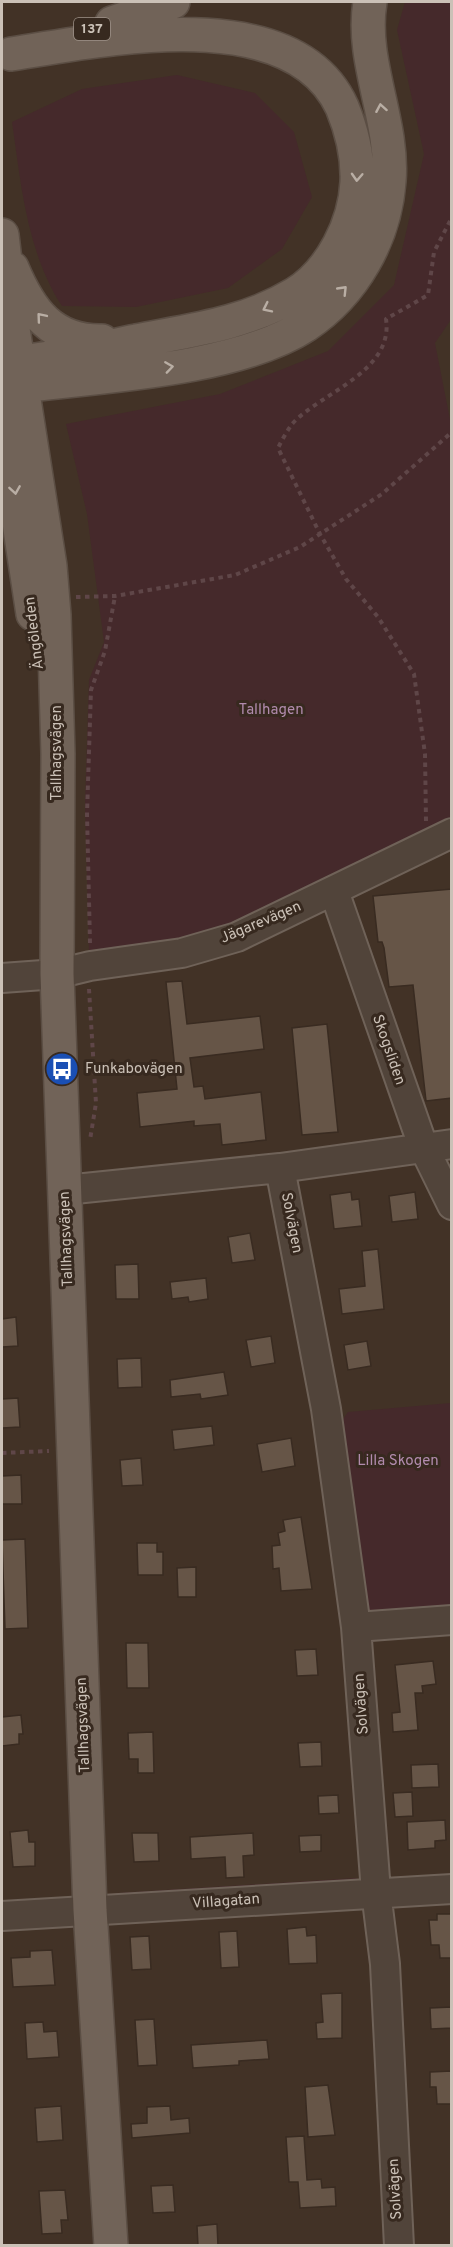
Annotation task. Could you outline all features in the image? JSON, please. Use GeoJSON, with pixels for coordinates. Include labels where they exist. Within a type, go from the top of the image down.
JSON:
{"type":"FeatureCollection","features":[{"type":"Feature","properties":{"kind":"main road","name":"137"},"geometry":{"type":"LineString","coordinates":[[6,55],[173,2]]}},
{"type":"Feature","properties":{"kind":"main road"},"geometry":{"type":"LineString","coordinates":[[11,375],[111,375],[208,360],[279,338],[306,325],[351,282],[367,259],[378,233],[386,206],[390,179],[370,37],[370,2]]}},
{"type":"Feature","properties":{"kind":"main road"},"geometry":{"type":"LineString","coordinates":[[6,55],[173,28],[232,30],[259,37],[304,59],[324,77],[338,97],[354,140],[358,166],[357,188],[343,238],[329,260],[298,292],[249,317],[206,329],[134,341],[11,375]]}},
{"type":"Feature","properties":{"kind":"main road"},"geometry":{"type":"LineString","coordinates":[[3,242],[19,284],[47,325],[77,340],[134,341]]}},
{"type":"Feature","properties":{"kind":"main road","name":"Tallhagsvägen"},"geometry":{"type":"LineString","coordinates":[[3,242],[11,375],[50,566],[58,744],[57,974],[90,1910],[111,2246]]}},
{"type":"Feature","properties":{"kind":"main road"},"geometry":{"type":"LineString","coordinates":[[50,566],[44,458],[47,413],[57,396],[66,390],[111,375]]}},
{"type":"Feature","properties":{"kind":"main road","name":"Ängöleden"},"geometry":{"type":"LineString","coordinates":[[2,411],[33,616],[56,855]]}},
{"type":"Feature","properties":{"kind":"street","name":"Jägarevägen"},"geometry":{"type":"LineString","coordinates":[[2,978],[57,974],[90,966],[182,953],[237,937],[444,840]]}},
{"type":"Feature","properties":{"kind":"street","name":"Skogsliden"},"geometry":{"type":"LineString","coordinates":[[334,891],[423,1146],[452,1204]]}},
{"type":"Feature","properties":{"kind":"street"},"geometry":{"type":"LineString","coordinates":[[65,1190],[280,1167],[423,1146],[452,1144]]}},
{"type":"Feature","properties":{"kind":"street","name":"Solvägen"},"geometry":{"type":"LineString","coordinates":[[280,1167],[326,1409],[356,1628],[376,1892],[385,1964],[399,2246]]}},
{"type":"Feature","properties":{"kind":"street"},"geometry":{"type":"LineString","coordinates":[[356,1628],[452,1620]]}},
{"type":"Feature","properties":{"kind":"street","name":"Villagatan"},"geometry":{"type":"LineString","coordinates":[[2,1916],[452,1889]]}},
{"type":"Feature","properties":{"kind":"path"},"geometry":{"type":"LineString","coordinates":[[444,840],[424,754],[414,674],[378,616],[346,579],[320,534],[278,448],[293,423],[371,365],[388,331],[386,319],[428,295],[434,252],[452,217]]}},
{"type":"Feature","properties":{"kind":"path"},"geometry":{"type":"LineString","coordinates":[[66,597],[115,596],[235,574],[300,547],[382,494],[452,432]]}},
{"type":"Feature","properties":{"kind":"path"},"geometry":{"type":"LineString","coordinates":[[89,1145],[96,1103],[89,996],[87,814],[91,690],[105,651],[115,596]]}},
{"type":"Feature","properties":{"kind":"path"},"geometry":{"type":"LineString","coordinates":[[2,1453],[75,1451]]}},
{"type":"Feature","properties":{"kind":"green space","name":"Tallhagen"},"geometry":{"type":"Polygon","coordinates":[[[405,2],[451,2],[452,318],[435,343],[452,430],[451,821],[234,926],[180,942],[89,954],[85,804],[89,680],[104,642],[87,514],[66,424],[220,394],[328,351],[394,285],[424,154],[397,30],[405,2]]]}},
{"type":"Feature","properties":{"kind":"green space"},"geometry":{"type":"Polygon","coordinates":[[[177,75],[255,93],[294,132],[312,197],[282,249],[228,288],[136,307],[62,306],[50,285],[33,241],[12,122],[82,89],[177,75]]]}},
{"type":"Feature","properties":{"kind":"green space","name":"Lilla Skogen"},"geometry":{"type":"Polygon","coordinates":[[[451,1403],[451,1612],[374,1618],[364,1610],[339,1425],[348,1412],[451,1403]]]}},
{"type":"Feature","properties":{"kind":"green space"},"geometry":{"type":"Polygon","coordinates":[[[356,1878],[359,1883],[118,1899],[118,1893],[356,1878]]]}},
{"type":"Feature","properties":{"kind":"building"},"geometry":{"type":"Polygon","coordinates":[[[452,889],[452,1098],[426,1101],[413,985],[389,987],[384,948],[382,942],[378,942],[373,896],[452,889]]]}},
{"type":"Feature","properties":{"kind":"building"},"geometry":{"type":"Polygon","coordinates":[[[182,981],[187,1024],[260,1016],[264,1049],[190,1058],[194,1087],[203,1086],[205,1099],[261,1092],[266,1140],[222,1145],[220,1124],[194,1126],[194,1121],[140,1127],[137,1093],[177,1089],[166,982],[182,981]]]}},
{"type":"Feature","properties":{"kind":"building"},"geometry":{"type":"Polygon","coordinates":[[[327,1024],[338,1132],[302,1135],[292,1028],[327,1024]]]}},
{"type":"Feature","properties":{"kind":"building"},"geometry":{"type":"Polygon","coordinates":[[[351,1192],[352,1200],[359,1199],[362,1226],[334,1229],[330,1195],[351,1192]]]}},
{"type":"Feature","properties":{"kind":"building"},"geometry":{"type":"Polygon","coordinates":[[[415,1192],[418,1219],[392,1222],[389,1196],[415,1192]]]}},
{"type":"Feature","properties":{"kind":"building"},"geometry":{"type":"Polygon","coordinates":[[[250,1233],[255,1260],[232,1263],[228,1237],[250,1233]]]}},
{"type":"Feature","properties":{"kind":"building"},"geometry":{"type":"Polygon","coordinates":[[[378,1249],[384,1309],[342,1314],[339,1289],[365,1286],[362,1251],[378,1249]]]}},
{"type":"Feature","properties":{"kind":"building"},"geometry":{"type":"Polygon","coordinates":[[[138,1264],[139,1299],[116,1299],[115,1265],[138,1264]]]}},
{"type":"Feature","properties":{"kind":"building"},"geometry":{"type":"Polygon","coordinates":[[[206,1278],[208,1299],[189,1302],[188,1297],[172,1299],[170,1282],[206,1278]]]}},
{"type":"Feature","properties":{"kind":"building"},"geometry":{"type":"Polygon","coordinates":[[[16,1317],[18,1346],[2,1347],[2,1319],[16,1317]]]}},
{"type":"Feature","properties":{"kind":"building"},"geometry":{"type":"Polygon","coordinates":[[[271,1336],[275,1363],[251,1367],[246,1340],[271,1336]]]}},
{"type":"Feature","properties":{"kind":"building"},"geometry":{"type":"Polygon","coordinates":[[[367,1341],[371,1366],[348,1370],[344,1345],[367,1341]]]}},
{"type":"Feature","properties":{"kind":"building"},"geometry":{"type":"Polygon","coordinates":[[[141,1358],[142,1387],[118,1388],[117,1359],[141,1358]]]}},
{"type":"Feature","properties":{"kind":"building"},"geometry":{"type":"Polygon","coordinates":[[[224,1372],[228,1395],[201,1399],[200,1394],[171,1397],[170,1380],[224,1372]]]}},
{"type":"Feature","properties":{"kind":"building"},"geometry":{"type":"Polygon","coordinates":[[[18,1398],[20,1427],[2,1428],[2,1399],[18,1398]]]}},
{"type":"Feature","properties":{"kind":"building"},"geometry":{"type":"Polygon","coordinates":[[[212,1426],[214,1445],[174,1450],[172,1430],[212,1426]]]}},
{"type":"Feature","properties":{"kind":"building"},"geometry":{"type":"Polygon","coordinates":[[[291,1438],[295,1466],[262,1472],[257,1444],[291,1438]]]}},
{"type":"Feature","properties":{"kind":"building"},"geometry":{"type":"Polygon","coordinates":[[[141,1458],[143,1485],[122,1486],[120,1460],[141,1458]]]}},
{"type":"Feature","properties":{"kind":"building"},"geometry":{"type":"Polygon","coordinates":[[[21,1475],[22,1504],[2,1504],[2,1476],[21,1475]]]}},
{"type":"Feature","properties":{"kind":"building"},"geometry":{"type":"Polygon","coordinates":[[[301,1517],[312,1589],[281,1591],[279,1568],[273,1569],[272,1546],[280,1545],[278,1533],[285,1531],[283,1520],[301,1517]]]}},
{"type":"Feature","properties":{"kind":"building"},"geometry":{"type":"Polygon","coordinates":[[[25,1539],[28,1628],[5,1629],[2,1540],[25,1539]]]}},
{"type":"Feature","properties":{"kind":"building"},"geometry":{"type":"Polygon","coordinates":[[[137,1543],[157,1543],[157,1552],[163,1552],[163,1575],[138,1575],[137,1543]]]}},
{"type":"Feature","properties":{"kind":"building"},"geometry":{"type":"Polygon","coordinates":[[[196,1567],[196,1597],[178,1597],[177,1568],[196,1567]]]}},
{"type":"Feature","properties":{"kind":"building"},"geometry":{"type":"Polygon","coordinates":[[[126,1643],[148,1643],[149,1688],[127,1688],[126,1643]]]}},
{"type":"Feature","properties":{"kind":"building"},"geometry":{"type":"Polygon","coordinates":[[[316,1649],[318,1675],[297,1676],[295,1650],[316,1649]]]}},
{"type":"Feature","properties":{"kind":"building"},"geometry":{"type":"Polygon","coordinates":[[[433,1661],[436,1684],[422,1686],[423,1693],[415,1693],[418,1730],[393,1732],[392,1713],[400,1712],[395,1665],[433,1661]]]}},
{"type":"Feature","properties":{"kind":"building"},"geometry":{"type":"Polygon","coordinates":[[[21,1715],[23,1734],[19,1734],[19,1744],[2,1746],[2,1717],[21,1715]]]}},
{"type":"Feature","properties":{"kind":"building"},"geometry":{"type":"Polygon","coordinates":[[[153,1732],[154,1773],[138,1773],[138,1759],[129,1759],[128,1733],[153,1732]]]}},
{"type":"Feature","properties":{"kind":"building"},"geometry":{"type":"Polygon","coordinates":[[[321,1742],[322,1766],[300,1767],[298,1743],[321,1742]]]}},
{"type":"Feature","properties":{"kind":"building"},"geometry":{"type":"Polygon","coordinates":[[[438,1764],[439,1787],[412,1788],[411,1765],[438,1764]]]}},
{"type":"Feature","properties":{"kind":"building"},"geometry":{"type":"Polygon","coordinates":[[[412,1792],[413,1816],[395,1817],[393,1793],[412,1792]]]}},
{"type":"Feature","properties":{"kind":"building"},"geometry":{"type":"Polygon","coordinates":[[[338,1795],[339,1813],[319,1814],[318,1796],[338,1795]]]}},
{"type":"Feature","properties":{"kind":"building"},"geometry":{"type":"Polygon","coordinates":[[[445,1820],[446,1840],[435,1841],[435,1848],[408,1850],[407,1822],[445,1820]]]}},
{"type":"Feature","properties":{"kind":"building"},"geometry":{"type":"Polygon","coordinates":[[[28,1830],[29,1842],[35,1842],[35,1866],[13,1867],[10,1832],[28,1830]]]}},
{"type":"Feature","properties":{"kind":"building"},"geometry":{"type":"Polygon","coordinates":[[[132,1833],[158,1833],[159,1861],[134,1862],[132,1833]]]}},
{"type":"Feature","properties":{"kind":"building"},"geometry":{"type":"Polygon","coordinates":[[[253,1833],[254,1855],[243,1856],[244,1877],[226,1878],[225,1857],[191,1859],[190,1837],[253,1833]]]}},
{"type":"Feature","properties":{"kind":"building"},"geometry":{"type":"Polygon","coordinates":[[[321,1835],[321,1851],[300,1852],[299,1836],[321,1835]]]}},
{"type":"Feature","properties":{"kind":"building"},"geometry":{"type":"Polygon","coordinates":[[[437,1914],[452,1914],[452,1958],[440,1958],[439,1945],[431,1945],[429,1920],[437,1920],[437,1914]]]}},
{"type":"Feature","properties":{"kind":"building"},"geometry":{"type":"Polygon","coordinates":[[[306,1927],[307,1936],[316,1935],[317,1963],[289,1964],[287,1929],[306,1927]]]}},
{"type":"Feature","properties":{"kind":"building"},"geometry":{"type":"Polygon","coordinates":[[[237,1931],[239,1967],[221,1968],[219,1932],[237,1931]]]}},
{"type":"Feature","properties":{"kind":"building"},"geometry":{"type":"Polygon","coordinates":[[[149,1936],[151,1969],[132,1970],[130,1937],[149,1936]]]}},
{"type":"Feature","properties":{"kind":"building"},"geometry":{"type":"Polygon","coordinates":[[[52,1950],[55,1985],[13,1987],[11,1958],[30,1957],[30,1951],[52,1950]]]}},
{"type":"Feature","properties":{"kind":"building"},"geometry":{"type":"Polygon","coordinates":[[[342,1993],[342,2038],[317,2039],[316,2023],[323,2022],[321,1994],[342,1993]]]}},
{"type":"Feature","properties":{"kind":"building"},"geometry":{"type":"Polygon","coordinates":[[[452,2007],[452,2028],[431,2029],[430,2008],[452,2007]]]}},
{"type":"Feature","properties":{"kind":"building"},"geometry":{"type":"Polygon","coordinates":[[[154,2019],[157,2065],[138,2066],[135,2020],[154,2019]]]}},
{"type":"Feature","properties":{"kind":"building"},"geometry":{"type":"Polygon","coordinates":[[[43,2022],[44,2032],[57,2031],[59,2057],[27,2059],[25,2023],[43,2022]]]}},
{"type":"Feature","properties":{"kind":"building"},"geometry":{"type":"Polygon","coordinates":[[[267,2040],[269,2059],[239,2061],[239,2065],[193,2068],[191,2045],[267,2040]]]}},
{"type":"Feature","properties":{"kind":"building"},"geometry":{"type":"Polygon","coordinates":[[[452,2071],[452,2104],[437,2104],[436,2087],[430,2087],[430,2072],[452,2071]]]}},
{"type":"Feature","properties":{"kind":"building"},"geometry":{"type":"Polygon","coordinates":[[[328,2085],[335,2135],[308,2137],[305,2087],[328,2085]]]}},
{"type":"Feature","properties":{"kind":"building"},"geometry":{"type":"Polygon","coordinates":[[[61,2106],[63,2140],[37,2142],[35,2108],[61,2106]]]}},
{"type":"Feature","properties":{"kind":"building"},"geometry":{"type":"Polygon","coordinates":[[[170,2106],[171,2120],[189,2118],[190,2133],[132,2138],[131,2124],[147,2123],[147,2107],[170,2106]]]}},
{"type":"Feature","properties":{"kind":"building"},"geometry":{"type":"Polygon","coordinates":[[[304,2136],[307,2180],[321,2179],[322,2188],[335,2187],[336,2206],[300,2208],[298,2182],[289,2182],[286,2137],[304,2136]]]}},
{"type":"Feature","properties":{"kind":"building"},"geometry":{"type":"Polygon","coordinates":[[[173,2185],[175,2212],[153,2213],[151,2186],[173,2185]]]}},
{"type":"Feature","properties":{"kind":"building"},"geometry":{"type":"Polygon","coordinates":[[[65,2190],[68,2220],[61,2220],[62,2233],[42,2234],[39,2191],[65,2190]]]}},
{"type":"Feature","properties":{"kind":"building"},"geometry":{"type":"Polygon","coordinates":[[[217,2224],[218,2246],[198,2246],[197,2226],[217,2224]]]}},
{"type":"Feature","properties":{"kind":"place","name":"Funkabovägen"},"geometry":{"type":"Point","coordinates":[62,1069]}}]}
